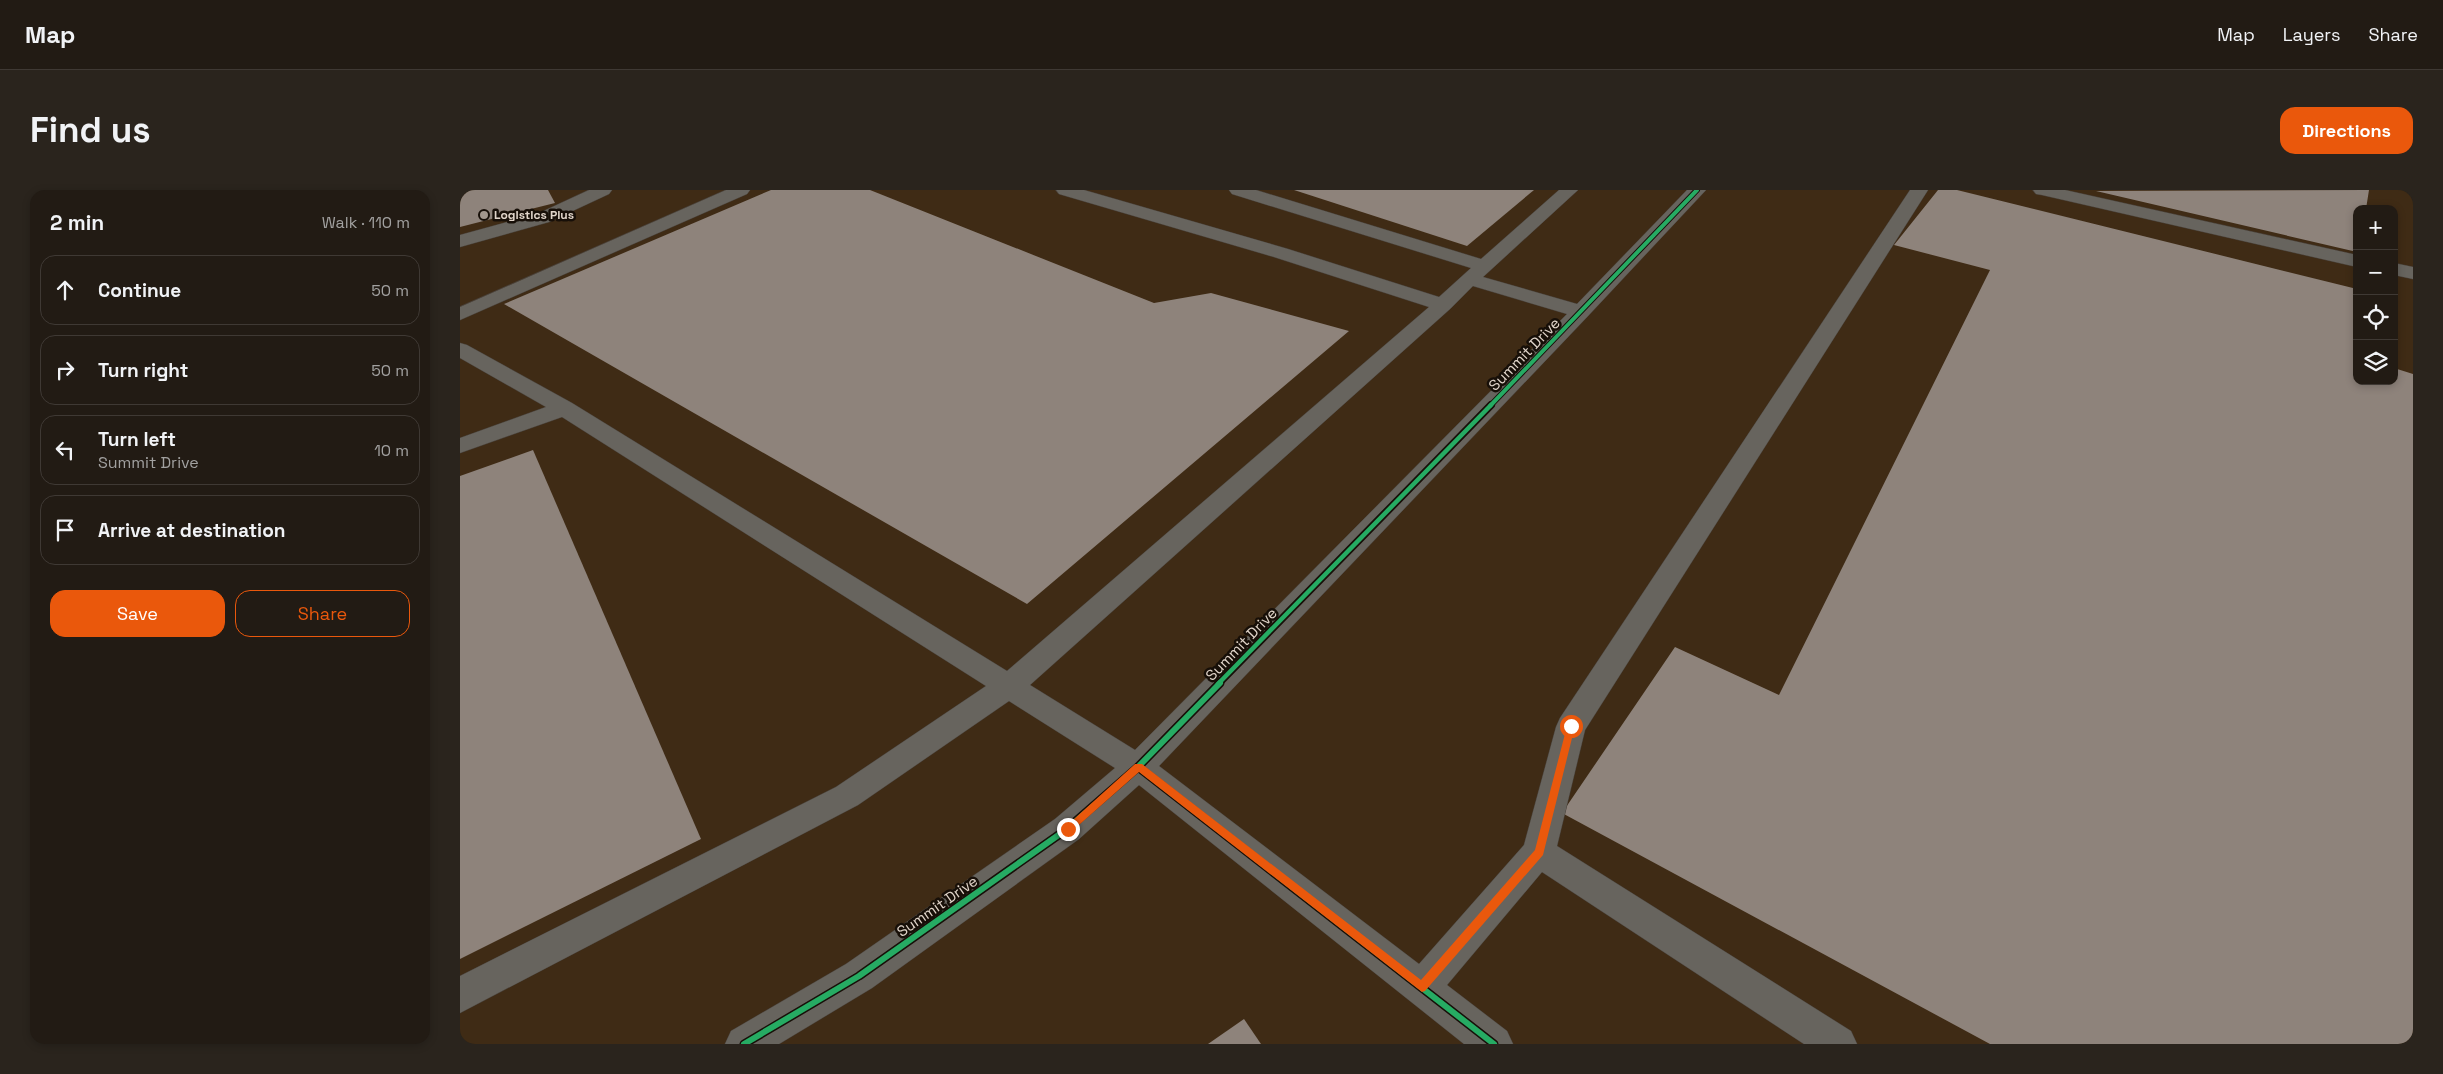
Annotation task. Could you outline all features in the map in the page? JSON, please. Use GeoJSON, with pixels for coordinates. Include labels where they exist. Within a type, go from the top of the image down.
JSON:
{"type":"FeatureCollection","features":[{"type":"Feature","properties":{"kind":"street"},"geometry":{"type":"LineString","coordinates":[[460,241],[543,218],[603,190]]}},
{"type":"Feature","properties":{"kind":"street"},"geometry":{"type":"LineString","coordinates":[[460,314],[741,190]]}},
{"type":"Feature","properties":{"kind":"street"},"geometry":{"type":"LineString","coordinates":[[1065,190],[1281,253],[1443,305]]}},
{"type":"Feature","properties":{"kind":"street"},"geometry":{"type":"LineString","coordinates":[[1238,190],[1477,272],[1581,312]]}},
{"type":"Feature","properties":{"kind":"street"},"geometry":{"type":"LineString","coordinates":[[460,995],[848,796],[1009,686],[1443,305],[1568,190]]}},
{"type":"Feature","properties":{"kind":"street","name":"Summit Drive"},"geometry":{"type":"LineString","coordinates":[[744,1044],[860,976],[1068,829],[1138,767],[1581,312],[1697,190]]}},
{"type":"Feature","properties":{"kind":"street"},"geometry":{"type":"LineString","coordinates":[[1422,987],[1540,852],[1571,726],[1919,190]]}},
{"type":"Feature","properties":{"kind":"street"},"geometry":{"type":"LineString","coordinates":[[2042,190],[2353,260]]}},
{"type":"Feature","properties":{"kind":"street"},"geometry":{"type":"LineString","coordinates":[[2398,270],[2413,273]]}},
{"type":"Feature","properties":{"kind":"street"},"geometry":{"type":"LineString","coordinates":[[460,349],[564,408],[1138,767],[1494,1044]]}},
{"type":"Feature","properties":{"kind":"street"},"geometry":{"type":"LineString","coordinates":[[460,446],[564,408]]}},
{"type":"Feature","properties":{"kind":"street"},"geometry":{"type":"LineString","coordinates":[[1540,852],[1838,1044]]}},
{"type":"Feature","properties":{"kind":"shaded area"},"geometry":{"type":"Polygon","coordinates":[[[460,190],[2413,190],[2413,1044],[460,1044],[460,190]]]}},
{"type":"Feature","properties":{"kind":"building","name":"Logistics Plus"},"geometry":{"type":"Polygon","coordinates":[[[460,190],[548,190],[555,203],[460,227],[460,190]]]}},
{"type":"Feature","properties":{"kind":"building"},"geometry":{"type":"Polygon","coordinates":[[[771,190],[870,190],[1154,303],[1211,293],[1349,331],[1027,604],[504,304],[771,190]]]}},
{"type":"Feature","properties":{"kind":"building"},"geometry":{"type":"Polygon","coordinates":[[[1294,190],[1534,190],[1467,246],[1294,190]]]}},
{"type":"Feature","properties":{"kind":"building"},"geometry":{"type":"Polygon","coordinates":[[[1938,190],[1957,190],[2353,288],[2353,385],[2398,385],[2398,369],[2413,374],[2413,1044],[1990,1044],[1562,813],[1675,647],[1779,695],[1990,270],[1894,245],[1938,190]]]}},
{"type":"Feature","properties":{"kind":"building"},"geometry":{"type":"Polygon","coordinates":[[[2369,190],[2367,205],[2353,205],[2353,251],[2096,191],[2369,190]]]}},
{"type":"Feature","properties":{"kind":"building"},"geometry":{"type":"Polygon","coordinates":[[[533,450],[701,839],[460,959],[460,476],[533,450]]]}},
{"type":"Feature","properties":{"kind":"building"},"geometry":{"type":"Polygon","coordinates":[[[1244,1019],[1261,1044],[1208,1044],[1244,1019]]]}},
{"type":"Feature","properties":{"kind":"cycle path"},"geometry":{"type":"LineString","coordinates":[[744,1044],[859,976],[1067,829],[1138,767],[1581,312],[1697,190]]}},
{"type":"Feature","properties":{"kind":"cycle path"},"geometry":{"type":"LineString","coordinates":[[1138,767],[1494,1044]]}},
{"type":"Feature","properties":{"kind":"place","name":"Logistics Plus"},"geometry":{"type":"Point","coordinates":[484,215]}},
{"type":"Feature","properties":{"kind":"route"},"geometry":{"type":"LineString","coordinates":[[1068,829],[1138,767],[1422,987],[1540,852],[1571,726]]}}]}
